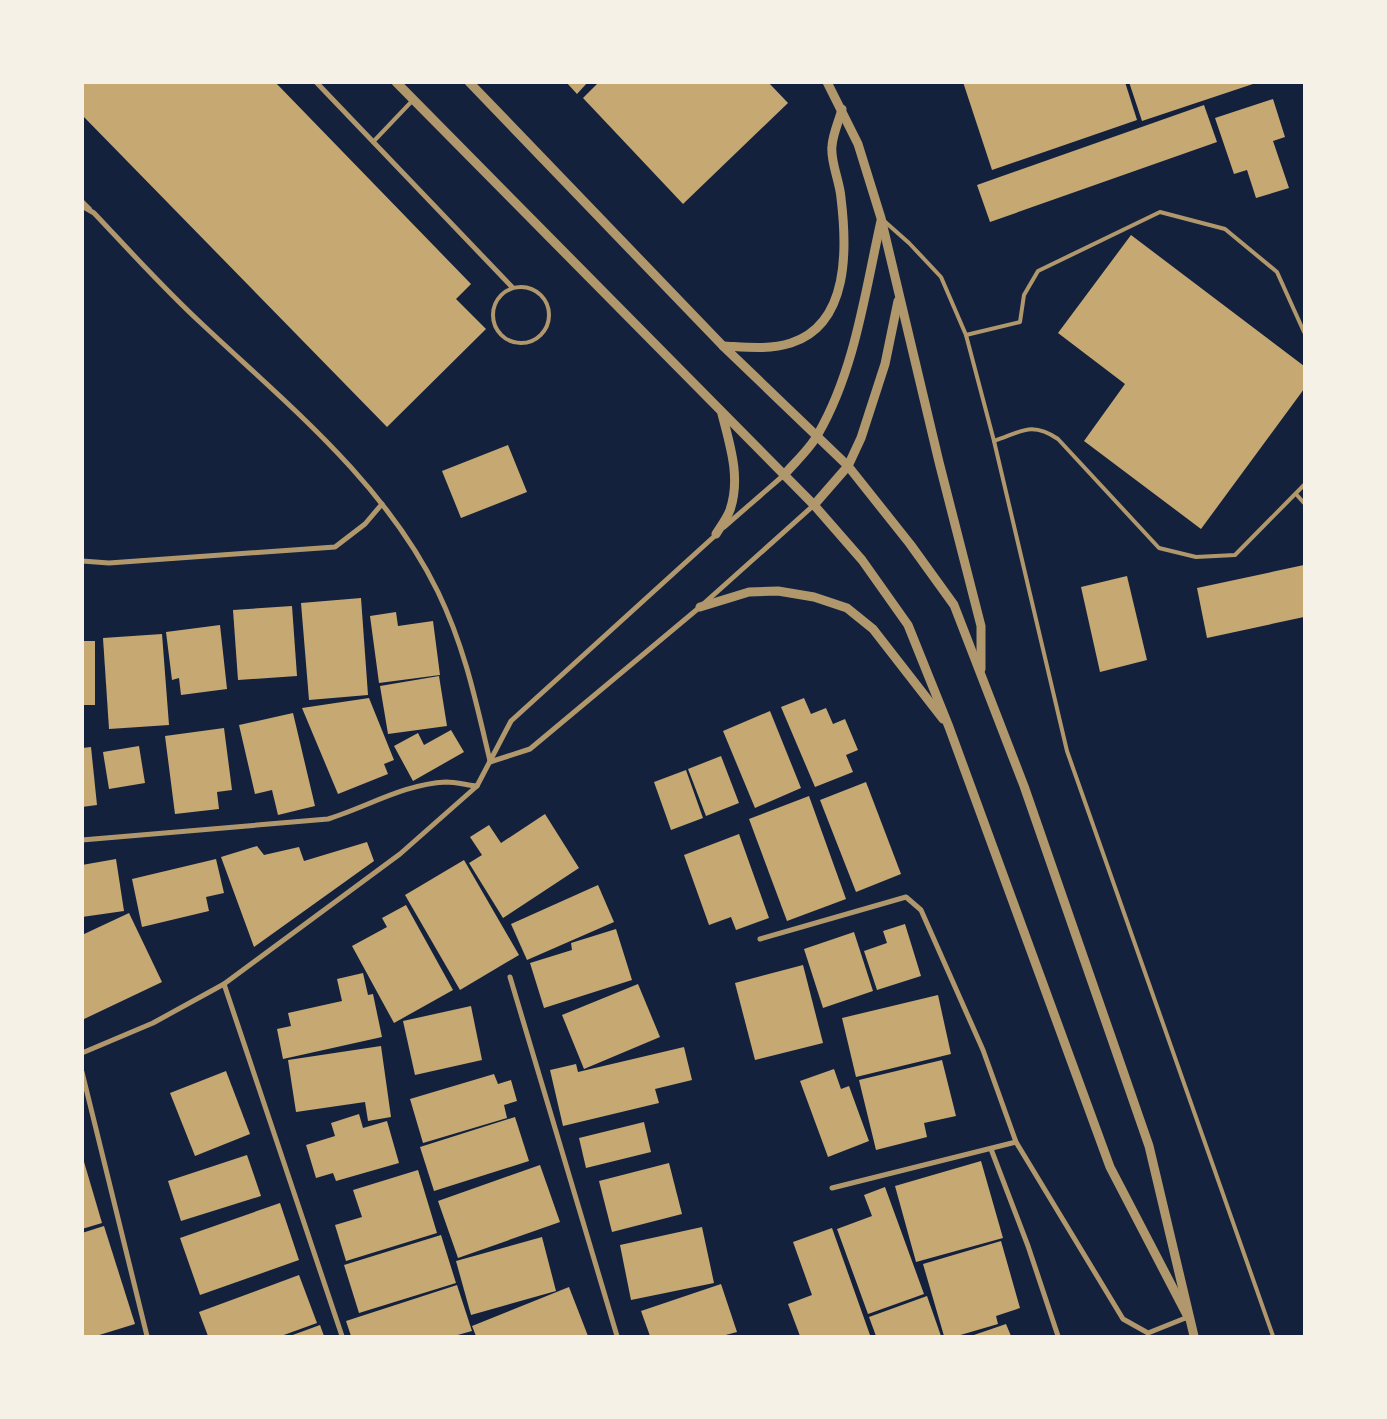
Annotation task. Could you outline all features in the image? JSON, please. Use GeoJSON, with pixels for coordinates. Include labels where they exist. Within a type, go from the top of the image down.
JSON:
{"type":"FeatureCollection","features":[{"type":"Feature","properties":{"kind":"street"},"geometry":{"type":"LineString","coordinates":[[316,82],[512,287]]}},
{"type":"Feature","properties":{"kind":"street"},"geometry":{"type":"LineString","coordinates":[[396,82],[814,505],[862,560],[908,625],[949,727],[1110,1167],[1188,1316]]}},
{"type":"Feature","properties":{"kind":"street"},"geometry":{"type":"LineString","coordinates":[[469,82],[723,346],[848,466],[910,544],[954,605],[1024,786],[1148,1146],[1194,1336]]}},
{"type":"Feature","properties":{"kind":"street"},"geometry":{"type":"LineString","coordinates":[[828,82],[858,144],[881,218],[981,626],[981,676]]}},
{"type":"Feature","properties":{"kind":"street"},"geometry":{"type":"LineString","coordinates":[[723,346],[772,347],[792,343],[816,329],[832,307],[842,276],[846,233],[832,147],[842,109]]}},
{"type":"Feature","properties":{"kind":"street"},"geometry":{"type":"LineString","coordinates":[[82,206],[94,213],[200,322],[308,422],[382,504],[409,541],[441,600],[465,658],[490,762]]}},
{"type":"Feature","properties":{"kind":"street"},"geometry":{"type":"LineString","coordinates":[[82,1053],[153,1023],[224,984],[400,854],[477,786],[511,721],[716,534],[784,476],[817,436],[833,407],[851,351],[881,218]]}},
{"type":"Feature","properties":{"kind":"street"},"geometry":{"type":"LineString","coordinates":[[490,762],[530,749],[700,607],[814,505],[848,466],[861,438],[885,364],[899,297]]}},
{"type":"Feature","properties":{"kind":"street"},"geometry":{"type":"LineString","coordinates":[[716,534],[730,510],[734,484],[734,459],[722,413]]}},
{"type":"Feature","properties":{"kind":"street"},"geometry":{"type":"LineString","coordinates":[[82,561],[108,563],[335,547],[365,524],[382,504]]}},
{"type":"Feature","properties":{"kind":"street"},"geometry":{"type":"LineString","coordinates":[[700,607],[749,592],[778,591],[814,597],[847,608],[873,629],[949,727]]}},
{"type":"Feature","properties":{"kind":"street"},"geometry":{"type":"LineString","coordinates":[[82,840],[328,819],[358,810],[413,787],[448,782],[477,786]]}},
{"type":"Feature","properties":{"kind":"street"},"geometry":{"type":"LineString","coordinates":[[760,939],[906,897],[921,910],[982,1050],[1016,1142],[1123,1319],[1148,1333],[1188,1316]]}},
{"type":"Feature","properties":{"kind":"street"},"geometry":{"type":"LineString","coordinates":[[510,976],[617,1336]]}},
{"type":"Feature","properties":{"kind":"street"},"geometry":{"type":"LineString","coordinates":[[224,984],[342,1336]]}},
{"type":"Feature","properties":{"kind":"street"},"geometry":{"type":"LineString","coordinates":[[82,1072],[147,1336]]}},
{"type":"Feature","properties":{"kind":"street"},"geometry":{"type":"LineString","coordinates":[[832,1188],[1016,1142]]}},
{"type":"Feature","properties":{"kind":"street"},"geometry":{"type":"LineString","coordinates":[[991,1148],[1028,1246],[1058,1336]]}},
{"type":"Feature","properties":{"kind":"lane"},"geometry":{"type":"LineString","coordinates":[[373,142],[413,100]]}},
{"type":"Feature","properties":{"kind":"lane"},"geometry":{"type":"LineString","coordinates":[[82,201],[94,213]]}},
{"type":"Feature","properties":{"kind":"lane"},"geometry":{"type":"LineString","coordinates":[[966,335],[1020,322],[1024,295],[1038,271],[1160,212],[1225,229],[1270,266],[1277,272],[1304,332]]}},
{"type":"Feature","properties":{"kind":"lane"},"geometry":{"type":"LineString","coordinates":[[881,218],[909,243],[941,278],[966,335],[994,441],[1067,751],[1273,1336]]}},
{"type":"Feature","properties":{"kind":"lane"},"geometry":{"type":"LineString","coordinates":[[526,286],[540,293],[548,305],[549,320],[543,334],[530,342],[515,344],[502,337],[494,324],[492,309],[499,296],[512,287],[526,286]]}},
{"type":"Feature","properties":{"kind":"lane"},"geometry":{"type":"LineString","coordinates":[[994,441],[1029,428],[1044,430],[1058,439],[1159,548],[1196,557],[1235,555],[1304,485]]}},
{"type":"Feature","properties":{"kind":"lane"},"geometry":{"type":"LineString","coordinates":[[1296,494],[1304,503]]}},
{"type":"Feature","properties":{"kind":"building"},"geometry":{"type":"Polygon","coordinates":[[[82,82],[275,82],[471,284],[456,299],[486,329],[387,427],[82,115],[82,82]]]}},
{"type":"Feature","properties":{"kind":"building"},"geometry":{"type":"Polygon","coordinates":[[[566,82],[588,82],[577,94],[566,82]]]}},
{"type":"Feature","properties":{"kind":"building"},"geometry":{"type":"Polygon","coordinates":[[[599,82],[768,82],[788,103],[683,204],[583,98],[599,82]]]}},
{"type":"Feature","properties":{"kind":"building"},"geometry":{"type":"Polygon","coordinates":[[[963,82],[1125,82],[1137,120],[992,170],[963,82]]]}},
{"type":"Feature","properties":{"kind":"building"},"geometry":{"type":"Polygon","coordinates":[[[1129,82],[1256,82],[1256,83],[1142,121],[1129,82]]]}},
{"type":"Feature","properties":{"kind":"building"},"geometry":{"type":"Polygon","coordinates":[[[1273,99],[1285,137],[1273,141],[1289,188],[1256,198],[1247,170],[1234,174],[1215,118],[1273,99]]]}},
{"type":"Feature","properties":{"kind":"building"},"geometry":{"type":"Polygon","coordinates":[[[1204,105],[1217,142],[990,222],[977,185],[1204,105]]]}},
{"type":"Feature","properties":{"kind":"building"},"geometry":{"type":"Polygon","coordinates":[[[1131,235],[1304,366],[1304,389],[1201,529],[1084,441],[1125,384],[1058,333],[1131,235]]]}},
{"type":"Feature","properties":{"kind":"building"},"geometry":{"type":"Polygon","coordinates":[[[508,445],[527,492],[461,518],[442,471],[508,445]]]}},
{"type":"Feature","properties":{"kind":"building"},"geometry":{"type":"Polygon","coordinates":[[[1304,565],[1304,617],[1207,638],[1197,588],[1304,565]]]}},
{"type":"Feature","properties":{"kind":"building"},"geometry":{"type":"Polygon","coordinates":[[[1127,576],[1147,660],[1100,672],[1081,587],[1127,576]]]}},
{"type":"Feature","properties":{"kind":"building"},"geometry":{"type":"Polygon","coordinates":[[[361,598],[368,695],[309,700],[301,603],[361,598]]]}},
{"type":"Feature","properties":{"kind":"building"},"geometry":{"type":"Polygon","coordinates":[[[292,606],[297,676],[238,680],[233,610],[292,606]]]}},
{"type":"Feature","properties":{"kind":"building"},"geometry":{"type":"Polygon","coordinates":[[[396,612],[398,626],[433,621],[440,675],[379,683],[370,616],[396,612]]]}},
{"type":"Feature","properties":{"kind":"building"},"geometry":{"type":"Polygon","coordinates":[[[220,625],[227,689],[181,695],[179,678],[172,680],[166,632],[220,625]]]}},
{"type":"Feature","properties":{"kind":"building"},"geometry":{"type":"Polygon","coordinates":[[[162,634],[169,725],[109,729],[103,638],[162,634]]]}},
{"type":"Feature","properties":{"kind":"building"},"geometry":{"type":"Polygon","coordinates":[[[82,637],[84,641],[95,641],[95,705],[82,705],[82,637]]]}},
{"type":"Feature","properties":{"kind":"building"},"geometry":{"type":"Polygon","coordinates":[[[439,676],[447,726],[388,734],[380,686],[439,676]]]}},
{"type":"Feature","properties":{"kind":"building"},"geometry":{"type":"Polygon","coordinates":[[[369,698],[394,760],[384,764],[388,774],[338,794],[302,708],[369,698]]]}},
{"type":"Feature","properties":{"kind":"building"},"geometry":{"type":"Polygon","coordinates":[[[804,698],[811,714],[826,708],[833,724],[845,719],[858,750],[846,755],[853,772],[815,787],[781,707],[804,698]]]}},
{"type":"Feature","properties":{"kind":"building"},"geometry":{"type":"Polygon","coordinates":[[[770,711],[801,788],[755,808],[723,731],[770,711]]]}},
{"type":"Feature","properties":{"kind":"building"},"geometry":{"type":"Polygon","coordinates":[[[293,713],[315,806],[278,815],[272,790],[255,794],[239,725],[293,713]]]}},
{"type":"Feature","properties":{"kind":"building"},"geometry":{"type":"Polygon","coordinates":[[[224,728],[232,790],[217,792],[219,809],[175,814],[165,736],[224,728]]]}},
{"type":"Feature","properties":{"kind":"building"},"geometry":{"type":"Polygon","coordinates":[[[451,730],[464,752],[413,781],[394,746],[418,733],[424,745],[451,730]]]}},
{"type":"Feature","properties":{"kind":"building"},"geometry":{"type":"Polygon","coordinates":[[[139,746],[145,783],[109,789],[103,752],[139,746]]]}},
{"type":"Feature","properties":{"kind":"building"},"geometry":{"type":"Polygon","coordinates":[[[91,747],[97,805],[82,807],[82,748],[91,747]]]}},
{"type":"Feature","properties":{"kind":"building"},"geometry":{"type":"Polygon","coordinates":[[[721,756],[739,803],[706,816],[688,769],[721,756]]]}},
{"type":"Feature","properties":{"kind":"building"},"geometry":{"type":"Polygon","coordinates":[[[686,770],[703,818],[671,830],[654,782],[686,770]]]}},
{"type":"Feature","properties":{"kind":"building"},"geometry":{"type":"Polygon","coordinates":[[[866,782],[901,874],[856,892],[820,800],[866,782]]]}},
{"type":"Feature","properties":{"kind":"building"},"geometry":{"type":"Polygon","coordinates":[[[809,796],[846,899],[787,921],[749,819],[809,796]]]}},
{"type":"Feature","properties":{"kind":"building"},"geometry":{"type":"Polygon","coordinates":[[[545,814],[579,868],[503,918],[469,863],[482,855],[470,837],[489,825],[501,843],[545,814]]]}},
{"type":"Feature","properties":{"kind":"building"},"geometry":{"type":"Polygon","coordinates":[[[739,834],[769,918],[736,930],[731,917],[709,925],[684,855],[739,834]]]}},
{"type":"Feature","properties":{"kind":"building"},"geometry":{"type":"Polygon","coordinates":[[[367,842],[374,861],[254,947],[221,857],[257,846],[264,855],[299,847],[304,861],[367,842]]]}},
{"type":"Feature","properties":{"kind":"building"},"geometry":{"type":"Polygon","coordinates":[[[116,859],[124,911],[82,917],[82,865],[116,859]]]}},
{"type":"Feature","properties":{"kind":"building"},"geometry":{"type":"Polygon","coordinates":[[[216,859],[224,893],[206,897],[209,911],[142,927],[132,879],[216,859]]]}},
{"type":"Feature","properties":{"kind":"building"},"geometry":{"type":"Polygon","coordinates":[[[464,860],[519,955],[460,990],[405,895],[464,860]]]}},
{"type":"Feature","properties":{"kind":"building"},"geometry":{"type":"Polygon","coordinates":[[[598,885],[614,922],[527,960],[511,924],[598,885]]]}},
{"type":"Feature","properties":{"kind":"building"},"geometry":{"type":"Polygon","coordinates":[[[406,905],[453,990],[394,1023],[352,946],[387,927],[382,918],[406,905]]]}},
{"type":"Feature","properties":{"kind":"building"},"geometry":{"type":"Polygon","coordinates":[[[129,913],[162,982],[82,1020],[82,935],[129,913]]]}},
{"type":"Feature","properties":{"kind":"building"},"geometry":{"type":"Polygon","coordinates":[[[905,924],[921,976],[877,990],[864,951],[887,943],[883,931],[905,924]]]}},
{"type":"Feature","properties":{"kind":"building"},"geometry":{"type":"Polygon","coordinates":[[[616,929],[632,980],[544,1008],[530,963],[572,950],[571,943],[616,929]]]}},
{"type":"Feature","properties":{"kind":"building"},"geometry":{"type":"Polygon","coordinates":[[[854,932],[873,991],[823,1008],[804,949],[854,932]]]}},
{"type":"Feature","properties":{"kind":"building"},"geometry":{"type":"Polygon","coordinates":[[[803,965],[823,1043],[755,1060],[735,983],[803,965]]]}},
{"type":"Feature","properties":{"kind":"building"},"geometry":{"type":"Polygon","coordinates":[[[363,973],[368,995],[373,994],[382,1037],[283,1059],[277,1029],[291,1026],[288,1013],[342,1001],[337,979],[363,973]]]}},
{"type":"Feature","properties":{"kind":"building"},"geometry":{"type":"Polygon","coordinates":[[[638,984],[660,1037],[584,1069],[562,1015],[638,984]]]}},
{"type":"Feature","properties":{"kind":"building"},"geometry":{"type":"Polygon","coordinates":[[[938,995],[951,1054],[856,1077],[842,1018],[938,995]]]}},
{"type":"Feature","properties":{"kind":"building"},"geometry":{"type":"Polygon","coordinates":[[[471,1006],[482,1060],[415,1075],[403,1021],[471,1006]]]}},
{"type":"Feature","properties":{"kind":"building"},"geometry":{"type":"Polygon","coordinates":[[[381,1046],[391,1117],[368,1121],[365,1102],[296,1112],[288,1060],[381,1046]]]}},
{"type":"Feature","properties":{"kind":"building"},"geometry":{"type":"Polygon","coordinates":[[[684,1047],[692,1080],[655,1089],[659,1103],[563,1126],[550,1070],[576,1064],[578,1072],[684,1047]]]}},
{"type":"Feature","properties":{"kind":"building"},"geometry":{"type":"Polygon","coordinates":[[[942,1060],[956,1116],[924,1123],[927,1137],[876,1150],[859,1080],[942,1060]]]}},
{"type":"Feature","properties":{"kind":"building"},"geometry":{"type":"Polygon","coordinates":[[[834,1069],[841,1089],[849,1086],[869,1141],[828,1157],[800,1081],[834,1069]]]}},
{"type":"Feature","properties":{"kind":"building"},"geometry":{"type":"Polygon","coordinates":[[[226,1071],[250,1134],[195,1156],[170,1093],[226,1071]]]}},
{"type":"Feature","properties":{"kind":"building"},"geometry":{"type":"Polygon","coordinates":[[[494,1074],[498,1084],[511,1080],[517,1101],[504,1105],[507,1118],[423,1143],[410,1099],[494,1074]]]}},
{"type":"Feature","properties":{"kind":"building"},"geometry":{"type":"Polygon","coordinates":[[[359,1114],[363,1128],[387,1121],[399,1163],[336,1181],[333,1173],[316,1178],[306,1145],[335,1136],[331,1123],[359,1114]]]}},
{"type":"Feature","properties":{"kind":"building"},"geometry":{"type":"Polygon","coordinates":[[[515,1117],[529,1161],[434,1191],[420,1147],[515,1117]]]}},
{"type":"Feature","properties":{"kind":"building"},"geometry":{"type":"Polygon","coordinates":[[[644,1122],[651,1152],[586,1168],[579,1138],[644,1122]]]}},
{"type":"Feature","properties":{"kind":"building"},"geometry":{"type":"Polygon","coordinates":[[[82,1155],[102,1223],[82,1229],[82,1155]]]}},
{"type":"Feature","properties":{"kind":"building"},"geometry":{"type":"Polygon","coordinates":[[[247,1155],[261,1196],[181,1221],[168,1181],[247,1155]]]}},
{"type":"Feature","properties":{"kind":"building"},"geometry":{"type":"Polygon","coordinates":[[[981,1161],[1003,1238],[916,1262],[895,1186],[981,1161]]]}},
{"type":"Feature","properties":{"kind":"building"},"geometry":{"type":"Polygon","coordinates":[[[669,1163],[682,1214],[612,1232],[599,1181],[669,1163]]]}},
{"type":"Feature","properties":{"kind":"building"},"geometry":{"type":"Polygon","coordinates":[[[540,1165],[560,1222],[458,1258],[438,1201],[540,1165]]]}},
{"type":"Feature","properties":{"kind":"building"},"geometry":{"type":"Polygon","coordinates":[[[418,1170],[437,1233],[346,1261],[335,1225],[362,1217],[353,1190],[418,1170]]]}},
{"type":"Feature","properties":{"kind":"building"},"geometry":{"type":"Polygon","coordinates":[[[885,1187],[924,1294],[868,1314],[837,1229],[872,1216],[864,1195],[885,1187]]]}},
{"type":"Feature","properties":{"kind":"building"},"geometry":{"type":"Polygon","coordinates":[[[280,1203],[299,1260],[200,1295],[180,1238],[280,1203]]]}},
{"type":"Feature","properties":{"kind":"building"},"geometry":{"type":"Polygon","coordinates":[[[104,1226],[135,1324],[96,1336],[82,1336],[82,1233],[104,1226]]]}},
{"type":"Feature","properties":{"kind":"building"},"geometry":{"type":"Polygon","coordinates":[[[702,1227],[714,1283],[631,1300],[620,1245],[702,1227]]]}},
{"type":"Feature","properties":{"kind":"building"},"geometry":{"type":"Polygon","coordinates":[[[832,1228],[870,1335],[800,1336],[788,1304],[812,1295],[793,1242],[832,1228]]]}},
{"type":"Feature","properties":{"kind":"building"},"geometry":{"type":"Polygon","coordinates":[[[441,1235],[456,1283],[359,1313],[344,1265],[441,1235]]]}},
{"type":"Feature","properties":{"kind":"building"},"geometry":{"type":"Polygon","coordinates":[[[542,1237],[556,1291],[471,1315],[456,1261],[542,1237]]]}},
{"type":"Feature","properties":{"kind":"building"},"geometry":{"type":"Polygon","coordinates":[[[1001,1241],[1020,1308],[996,1316],[998,1324],[957,1336],[944,1336],[923,1264],[1001,1241]]]}},
{"type":"Feature","properties":{"kind":"building"},"geometry":{"type":"Polygon","coordinates":[[[299,1275],[317,1323],[281,1336],[208,1336],[199,1312],[299,1275]]]}},
{"type":"Feature","properties":{"kind":"building"},"geometry":{"type":"Polygon","coordinates":[[[721,1284],[737,1332],[722,1336],[650,1336],[641,1311],[721,1284]]]}},
{"type":"Feature","properties":{"kind":"building"},"geometry":{"type":"Polygon","coordinates":[[[457,1285],[472,1331],[454,1336],[351,1336],[346,1321],[457,1285]]]}},
{"type":"Feature","properties":{"kind":"building"},"geometry":{"type":"Polygon","coordinates":[[[569,1287],[588,1336],[476,1336],[472,1326],[569,1287]]]}},
{"type":"Feature","properties":{"kind":"building"},"geometry":{"type":"Polygon","coordinates":[[[927,1296],[941,1336],[876,1336],[869,1317],[927,1296]]]}},
{"type":"Feature","properties":{"kind":"building"},"geometry":{"type":"Polygon","coordinates":[[[1006,1324],[1011,1336],[971,1336],[1006,1324]]]}},
{"type":"Feature","properties":{"kind":"building"},"geometry":{"type":"Polygon","coordinates":[[[320,1325],[324,1336],[290,1336],[320,1325]]]}}]}
